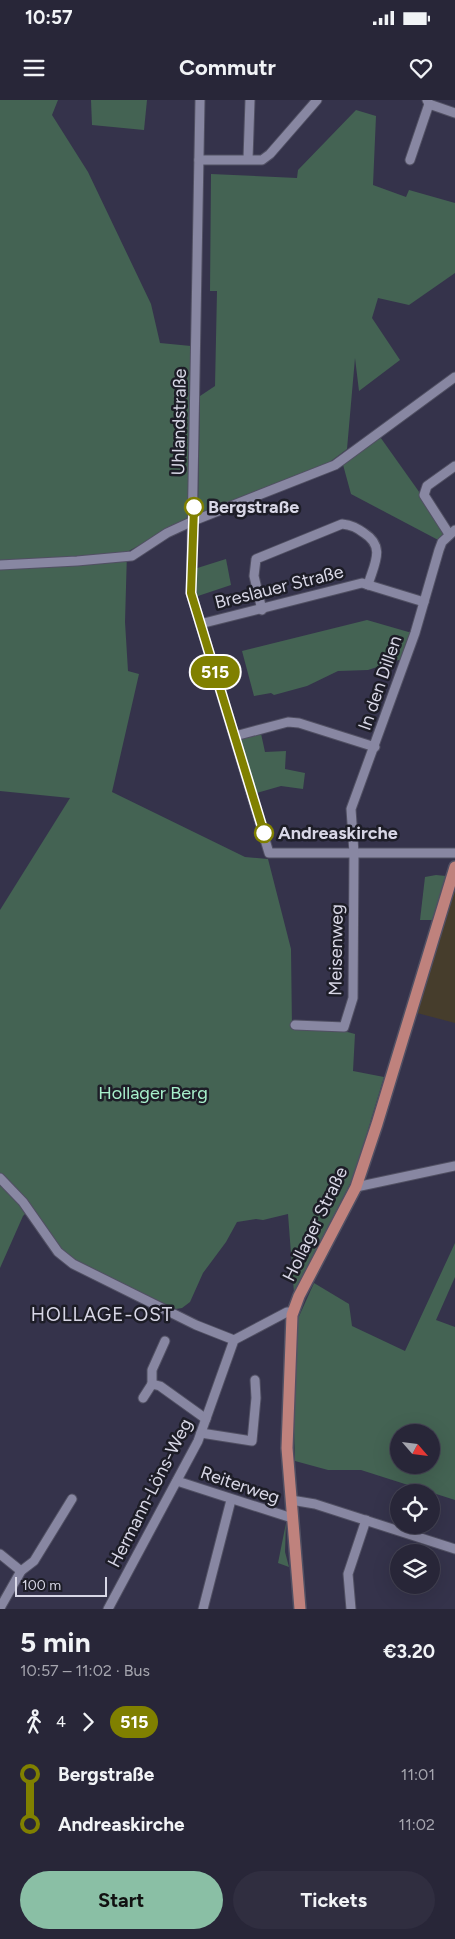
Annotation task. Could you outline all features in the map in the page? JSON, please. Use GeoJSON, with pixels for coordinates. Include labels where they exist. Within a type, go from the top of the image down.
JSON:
{"type":"FeatureCollection","features":[{"type":"Feature","properties":{"kind":"main road","name":"Hollager Straße"},"geometry":{"type":"LineString","coordinates":[[300,1609],[287,1448],[290,1340],[293,1312],[299,1296],[356,1187],[455,867]]}},
{"type":"Feature","properties":{"kind":"street","name":"Uhlandstraße"},"geometry":{"type":"LineString","coordinates":[[200,100],[191,593],[269,853],[354,853]]}},
{"type":"Feature","properties":{"kind":"street"},"geometry":{"type":"LineString","coordinates":[[248,159],[250,100]]}},
{"type":"Feature","properties":{"kind":"street"},"geometry":{"type":"LineString","coordinates":[[199,160],[262,160],[270,154],[317,100]]}},
{"type":"Feature","properties":{"kind":"street"},"geometry":{"type":"LineString","coordinates":[[410,160],[428,102],[455,113]]}},
{"type":"Feature","properties":{"kind":"street"},"geometry":{"type":"LineString","coordinates":[[0,565],[132,556],[167,533],[193,520],[335,465],[455,377]]}},
{"type":"Feature","properties":{"kind":"street"},"geometry":{"type":"LineString","coordinates":[[452,532],[424,495],[427,486],[455,466]]}},
{"type":"Feature","properties":{"kind":"street"},"geometry":{"type":"LineString","coordinates":[[262,610],[254,576],[256,559],[342,524],[354,526],[374,539],[377,545],[377,553],[368,585]]}},
{"type":"Feature","properties":{"kind":"street","name":"In den Dillen"},"geometry":{"type":"LineString","coordinates":[[354,853],[351,809],[424,602],[439,550],[442,542],[452,532]]}},
{"type":"Feature","properties":{"kind":"street","name":"Breslauer Straße"},"geometry":{"type":"LineString","coordinates":[[200,624],[362,584],[424,602]]}},
{"type":"Feature","properties":{"kind":"street"},"geometry":{"type":"LineString","coordinates":[[235,736],[288,722],[299,723],[374,747]]}},
{"type":"Feature","properties":{"kind":"street"},"geometry":{"type":"LineString","coordinates":[[354,853],[455,853]]}},
{"type":"Feature","properties":{"kind":"street","name":"Meisenweg"},"geometry":{"type":"LineString","coordinates":[[295,1025],[344,1027],[347,1022],[353,998],[354,853]]}},
{"type":"Feature","properties":{"kind":"street"},"geometry":{"type":"LineString","coordinates":[[356,1187],[455,1166]]}},
{"type":"Feature","properties":{"kind":"street"},"geometry":{"type":"LineString","coordinates":[[0,1178],[23,1202],[58,1252],[73,1264],[188,1321],[234,1340],[287,1312],[293,1312]]}},
{"type":"Feature","properties":{"kind":"street","name":"Hermann-Löns-Weg"},"geometry":{"type":"LineString","coordinates":[[108,1609],[201,1433],[234,1340]]}},
{"type":"Feature","properties":{"kind":"street"},"geometry":{"type":"LineString","coordinates":[[143,1398],[152,1384],[152,1370],[165,1341]]}},
{"type":"Feature","properties":{"kind":"street"},"geometry":{"type":"LineString","coordinates":[[201,1433],[252,1441],[256,1398],[255,1380]]}},
{"type":"Feature","properties":{"kind":"street"},"geometry":{"type":"LineString","coordinates":[[152,1384],[160,1386],[206,1419]]}},
{"type":"Feature","properties":{"kind":"street","name":"Reiterweg"},"geometry":{"type":"LineString","coordinates":[[177,1480],[231,1500],[292,1518]]}},
{"type":"Feature","properties":{"kind":"street"},"geometry":{"type":"LineString","coordinates":[[0,1608],[21,1571],[34,1561],[72,1499]]}},
{"type":"Feature","properties":{"kind":"street"},"geometry":{"type":"LineString","coordinates":[[202,1609],[231,1500]]}},
{"type":"Feature","properties":{"kind":"street"},"geometry":{"type":"LineString","coordinates":[[291,1500],[302,1500],[455,1549]]}},
{"type":"Feature","properties":{"kind":"street"},"geometry":{"type":"LineString","coordinates":[[351,1609],[348,1574],[366,1520]]}},
{"type":"Feature","properties":{"kind":"street"},"geometry":{"type":"LineString","coordinates":[[0,1554],[21,1571]]}},
{"type":"Feature","properties":{"kind":"shaded area"},"geometry":{"type":"Polygon","coordinates":[[[455,887],[455,1023],[417,1013],[455,887]]]}},
{"type":"Feature","properties":{"kind":"green space","name":"Hollager Berg"},"geometry":{"type":"Polygon","coordinates":[[[0,100],[58,100],[52,115],[88,172],[151,304],[160,343],[191,346],[189,518],[127,552],[125,622],[128,671],[139,674],[112,792],[245,857],[268,859],[291,949],[292,1028],[340,1030],[355,1034],[353,1071],[384,1077],[354,1176],[294,1293],[288,1214],[263,1220],[256,1219],[237,1222],[226,1242],[203,1273],[190,1302],[182,1308],[176,1309],[74,1261],[62,1251],[31,1208],[23,1216],[0,1268],[0,910],[70,798],[0,791],[0,100]]]}},
{"type":"Feature","properties":{"kind":"green space"},"geometry":{"type":"Polygon","coordinates":[[[91,100],[147,100],[144,130],[92,125],[91,100]]]}},
{"type":"Feature","properties":{"kind":"green space"},"geometry":{"type":"Polygon","coordinates":[[[356,110],[376,116],[373,185],[406,197],[409,190],[455,203],[455,273],[409,305],[378,298],[372,318],[400,360],[359,391],[355,358],[347,449],[327,464],[203,513],[198,509],[200,396],[215,386],[217,291],[210,291],[211,174],[297,178],[298,170],[356,110]]]}},
{"type":"Feature","properties":{"kind":"green space"},"geometry":{"type":"Polygon","coordinates":[[[378,434],[449,534],[442,542],[351,494],[342,461],[378,434]]]}},
{"type":"Feature","properties":{"kind":"green space"},"geometry":{"type":"Polygon","coordinates":[[[226,559],[231,585],[192,598],[191,570],[226,559]]]}},
{"type":"Feature","properties":{"kind":"green space"},"geometry":{"type":"Polygon","coordinates":[[[367,620],[412,633],[402,659],[368,670],[338,671],[307,686],[274,695],[271,693],[254,696],[242,651],[367,620]]]}},
{"type":"Feature","properties":{"kind":"green space"},"geometry":{"type":"Polygon","coordinates":[[[260,729],[265,752],[286,751],[285,769],[305,773],[303,789],[281,786],[253,794],[235,736],[260,729]]]}},
{"type":"Feature","properties":{"kind":"green space"},"geometry":{"type":"Polygon","coordinates":[[[446,876],[439,920],[420,920],[425,877],[446,876]]]}},
{"type":"Feature","properties":{"kind":"green space"},"geometry":{"type":"Polygon","coordinates":[[[455,1243],[455,1277],[436,1320],[455,1327],[455,1500],[440,1495],[440,1484],[405,1484],[361,1470],[328,1470],[295,1461],[293,1401],[296,1323],[314,1283],[349,1304],[352,1326],[405,1351],[455,1243]]]}},
{"type":"Feature","properties":{"kind":"green space"},"geometry":{"type":"Polygon","coordinates":[[[286,1523],[285,1552],[289,1567],[278,1563],[286,1523]]]}},
{"type":"Feature","properties":{"kind":"bus line","name":"515"},"geometry":{"type":"LineString","coordinates":[[194,507],[191,593],[264,833]]}},
{"type":"Feature","properties":{"kind":"place","name":"Bergstraße"},"geometry":{"type":"Point","coordinates":[194,507]}},
{"type":"Feature","properties":{"kind":"place","name":"Andreaskirche"},"geometry":{"type":"Point","coordinates":[264,833]}},
{"type":"Feature","properties":{"kind":"district","name":"HOLLAGE-OST"},"geometry":{"type":"Point","coordinates":[102,1314]}}]}
